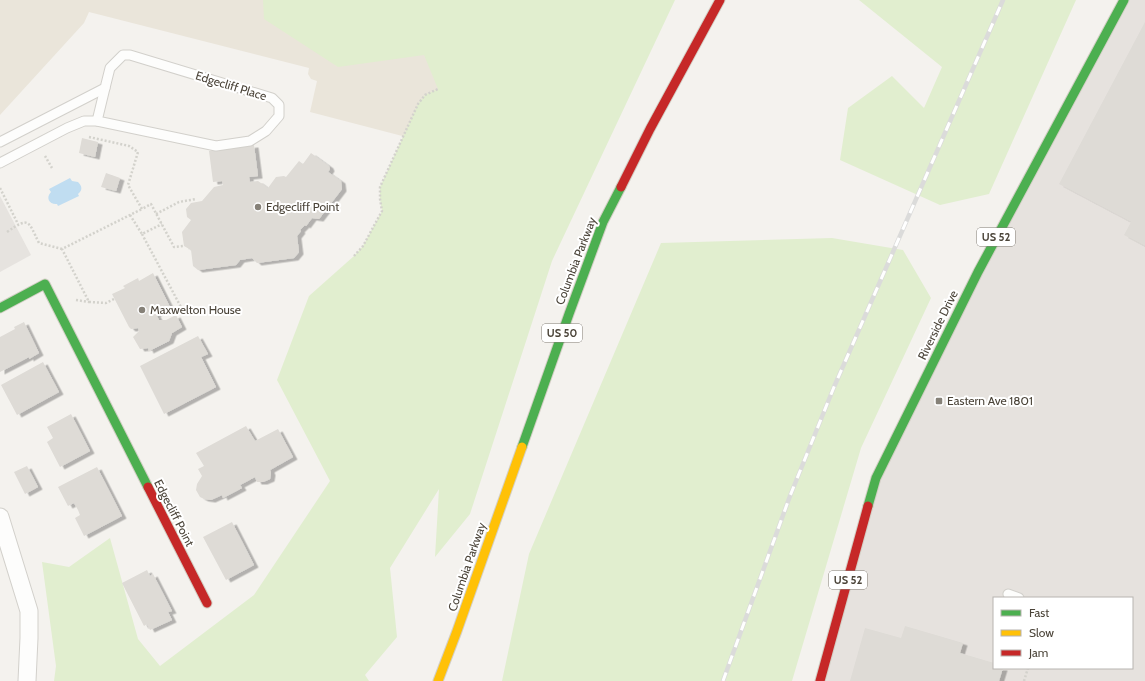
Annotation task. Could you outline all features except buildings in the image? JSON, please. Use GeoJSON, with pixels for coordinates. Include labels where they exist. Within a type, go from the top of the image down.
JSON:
{"type":"FeatureCollection","features":[{"type":"Feature","properties":{"kind":"main road","name":"Columbia Parkway"},"geometry":{"type":"LineString","coordinates":[[438,681],[603,222],[650,129],[720,0]]}},
{"type":"Feature","properties":{"kind":"main road","name":"Riverside Drive"},"geometry":{"type":"LineString","coordinates":[[820,681],[876,478],[978,272],[1124,0]]}},
{"type":"Feature","properties":{"kind":"main road","name":"Edgecliff Point"},"geometry":{"type":"LineString","coordinates":[[0,308],[45,284],[207,603]]}},
{"type":"Feature","properties":{"kind":"street"},"geometry":{"type":"LineString","coordinates":[[0,517],[29,611],[27,681]]}},
{"type":"Feature","properties":{"kind":"lane","name":"Edgecliff Place"},"geometry":{"type":"LineString","coordinates":[[0,163],[67,128],[84,121],[97,121],[216,146],[250,140],[266,131],[279,116],[278,105],[272,98],[130,55],[123,55],[110,68],[97,121]]}},
{"type":"Feature","properties":{"kind":"lane"},"geometry":{"type":"LineString","coordinates":[[0,142],[105,88]]}},
{"type":"Feature","properties":{"kind":"lane"},"geometry":{"type":"LineString","coordinates":[[1008,594],[1016,597]]}},
{"type":"Feature","properties":{"kind":"path"},"geometry":{"type":"LineString","coordinates":[[354,256],[363,246],[382,211],[380,187],[418,104],[424,95],[438,89]]}},
{"type":"Feature","properties":{"kind":"path"},"geometry":{"type":"LineString","coordinates":[[84,136],[130,146],[138,152],[128,185],[142,209]]}},
{"type":"Feature","properties":{"kind":"path"},"geometry":{"type":"LineString","coordinates":[[42,150],[52,168]]}},
{"type":"Feature","properties":{"kind":"path"},"geometry":{"type":"LineString","coordinates":[[0,188],[18,224]]}},
{"type":"Feature","properties":{"kind":"path"},"geometry":{"type":"LineString","coordinates":[[156,214],[180,202],[196,200]]}},
{"type":"Feature","properties":{"kind":"path"},"geometry":{"type":"LineString","coordinates":[[7,232],[18,224],[26,222],[29,224],[39,243],[62,249],[151,204],[174,246],[184,246]]}},
{"type":"Feature","properties":{"kind":"path"},"geometry":{"type":"LineString","coordinates":[[130,215],[142,234],[182,309]]}},
{"type":"Feature","properties":{"kind":"path"},"geometry":{"type":"LineString","coordinates":[[142,234],[162,224]]}},
{"type":"Feature","properties":{"kind":"path"},"geometry":{"type":"LineString","coordinates":[[62,249],[89,302]]}},
{"type":"Feature","properties":{"kind":"path"},"geometry":{"type":"LineString","coordinates":[[76,300],[106,303],[114,299]]}},
{"type":"Feature","properties":{"kind":"path"},"geometry":{"type":"LineString","coordinates":[[1024,681],[1028,669]]}},
{"type":"Feature","properties":{"kind":"shaded area"},"geometry":{"type":"Polygon","coordinates":[[[0,0],[663,0],[576,181],[310,112],[317,81],[311,79],[308,74],[309,68],[89,12],[84,23],[0,115],[0,0]]]}},
{"type":"Feature","properties":{"kind":"shaded area"},"geometry":{"type":"Polygon","coordinates":[[[1124,0],[1145,0],[1145,681],[820,681],[876,478],[1124,0]]]}},
{"type":"Feature","properties":{"kind":"shaded area"},"geometry":{"type":"Polygon","coordinates":[[[0,196],[31,255],[0,272],[0,196]]]}},
{"type":"Feature","properties":{"kind":"green space"},"geometry":{"type":"Polygon","coordinates":[[[263,0],[675,0],[552,261],[470,514],[435,557],[439,489],[390,568],[397,637],[365,675],[369,681],[54,681],[56,666],[42,562],[69,567],[110,538],[138,639],[160,666],[254,595],[330,481],[277,380],[309,296],[354,256],[363,246],[382,211],[380,187],[418,104],[425,95],[438,89],[424,55],[338,67],[264,19],[263,0]]]}},
{"type":"Feature","properties":{"kind":"green space"},"geometry":{"type":"Polygon","coordinates":[[[859,0],[1076,0],[989,194],[940,205],[840,160],[848,108],[892,76],[924,108],[942,67],[859,0]]]}},
{"type":"Feature","properties":{"kind":"green space"},"geometry":{"type":"Polygon","coordinates":[[[832,238],[903,250],[931,298],[861,448],[792,681],[502,681],[529,554],[661,243],[832,238]]]}},
{"type":"Feature","properties":{"kind":"water"},"geometry":{"type":"Polygon","coordinates":[[[70,178],[72,181],[78,182],[80,185],[81,190],[78,194],[79,196],[58,206],[57,204],[50,202],[48,197],[51,192],[49,189],[70,178]]]}},
{"type":"Feature","properties":{"kind":"railway"},"geometry":{"type":"LineString","coordinates":[[723,681],[790,496],[834,387],[1003,0]]}},
{"type":"Feature","properties":{"kind":"traffic: fast"},"geometry":{"type":"LineString","coordinates":[[868,506],[876,478],[978,272],[1124,0]]}},
{"type":"Feature","properties":{"kind":"traffic: fast"},"geometry":{"type":"LineString","coordinates":[[522,447],[603,222],[621,187]]}},
{"type":"Feature","properties":{"kind":"traffic: fast"},"geometry":{"type":"LineString","coordinates":[[0,308],[45,284],[148,487]]}},
{"type":"Feature","properties":{"kind":"traffic: slow"},"geometry":{"type":"LineString","coordinates":[[438,681],[522,447]]}},
{"type":"Feature","properties":{"kind":"traffic: jam"},"geometry":{"type":"LineString","coordinates":[[621,187],[650,129],[720,0]]}},
{"type":"Feature","properties":{"kind":"traffic: jam"},"geometry":{"type":"LineString","coordinates":[[148,487],[207,603]]}},
{"type":"Feature","properties":{"kind":"traffic: jam"},"geometry":{"type":"LineString","coordinates":[[820,681],[868,506]]}},
{"type":"Feature","properties":{"kind":"place","name":"Edgecliff Point"},"geometry":{"type":"Point","coordinates":[258,207]}},
{"type":"Feature","properties":{"kind":"place","name":"Maxwelton House"},"geometry":{"type":"Point","coordinates":[142,310]}},
{"type":"Feature","properties":{"kind":"place","name":"Eastern Ave 1801"},"geometry":{"type":"Point","coordinates":[939,401]}}]}
